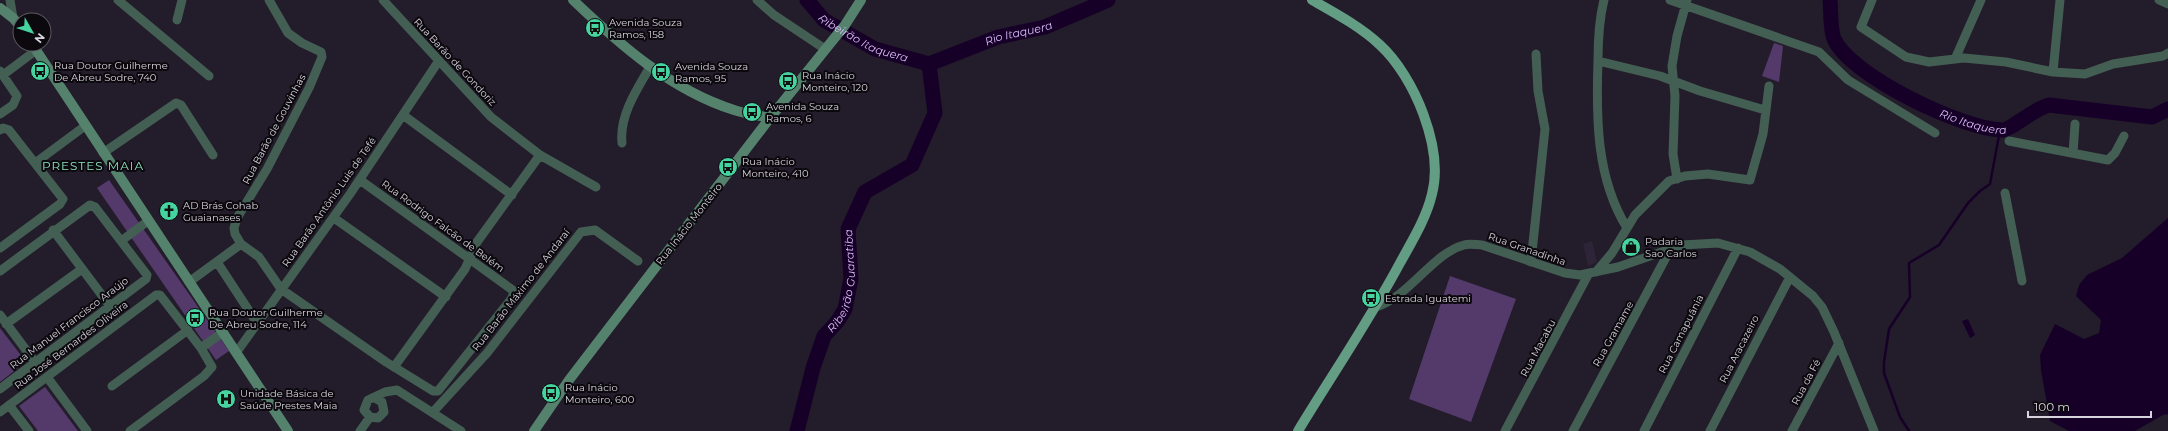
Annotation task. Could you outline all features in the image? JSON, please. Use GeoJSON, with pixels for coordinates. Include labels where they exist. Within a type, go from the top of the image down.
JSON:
{"type":"FeatureCollection","features":[{"type":"Feature","properties":{"kind":"main road"},"geometry":{"type":"LineString","coordinates":[[1298,431],[1376,307],[1425,217],[1433,193],[1432,144],[1421,108],[1396,62],[1380,45],[1358,29],[1312,0]]}},
{"type":"Feature","properties":{"kind":"street"},"geometry":{"type":"LineString","coordinates":[[10,0],[14,12]]}},
{"type":"Feature","properties":{"kind":"street"},"geometry":{"type":"LineString","coordinates":[[118,0],[209,76]]}},
{"type":"Feature","properties":{"kind":"street"},"geometry":{"type":"LineString","coordinates":[[177,20],[182,0]]}},
{"type":"Feature","properties":{"kind":"street","name":"Rua Barão de Gouvinhas"},"geometry":{"type":"LineString","coordinates":[[241,244],[235,234],[235,223],[267,169],[310,88],[322,57],[321,52],[302,43],[288,33],[268,0]]}},
{"type":"Feature","properties":{"kind":"street","name":"Rua Barão de Gondoriz"},"geometry":{"type":"LineString","coordinates":[[383,0],[438,62],[491,117],[540,155],[596,186]]}},
{"type":"Feature","properties":{"kind":"street"},"geometry":{"type":"LineString","coordinates":[[573,0],[650,67],[723,106],[770,118]]}},
{"type":"Feature","properties":{"kind":"street"},"geometry":{"type":"LineString","coordinates":[[758,0],[774,15],[825,48]]}},
{"type":"Feature","properties":{"kind":"street","name":"Rua Inácio Monteiro"},"geometry":{"type":"LineString","coordinates":[[534,431],[569,380],[770,118],[845,25],[862,0]]}},
{"type":"Feature","properties":{"kind":"street"},"geometry":{"type":"LineString","coordinates":[[1604,0],[1601,14],[1596,98],[1600,150],[1611,196],[1627,228]]}},
{"type":"Feature","properties":{"kind":"street"},"geometry":{"type":"LineString","coordinates":[[1670,0],[1686,3],[1819,52],[1848,80],[1936,133]]}},
{"type":"Feature","properties":{"kind":"street"},"geometry":{"type":"LineString","coordinates":[[1872,0],[1861,27],[1906,57],[1929,62],[1955,59],[2006,62],[2053,72],[2085,74],[2113,64],[2163,56],[2168,53]]}},
{"type":"Feature","properties":{"kind":"street"},"geometry":{"type":"LineString","coordinates":[[1955,59],[1981,0]]}},
{"type":"Feature","properties":{"kind":"street"},"geometry":{"type":"LineString","coordinates":[[2053,72],[2060,0]]}},
{"type":"Feature","properties":{"kind":"street"},"geometry":{"type":"LineString","coordinates":[[2159,0],[2168,4]]}},
{"type":"Feature","properties":{"kind":"street"},"geometry":{"type":"LineString","coordinates":[[1686,3],[1673,53],[1673,80],[1675,96],[1673,154],[1677,179],[1708,174],[1750,180],[1763,134],[1769,86]]}},
{"type":"Feature","properties":{"kind":"street"},"geometry":{"type":"LineString","coordinates":[[0,8],[12,18]]}},
{"type":"Feature","properties":{"kind":"street"},"geometry":{"type":"LineString","coordinates":[[0,114],[15,102],[16,94],[2,73],[28,52]]}},
{"type":"Feature","properties":{"kind":"street"},"geometry":{"type":"LineString","coordinates":[[36,52],[288,431]]}},
{"type":"Feature","properties":{"kind":"street"},"geometry":{"type":"LineString","coordinates":[[1531,262],[1545,129],[1538,91],[1536,54]]}},
{"type":"Feature","properties":{"kind":"street"},"geometry":{"type":"LineString","coordinates":[[1598,61],[1673,80],[1700,91],[1765,110]]}},
{"type":"Feature","properties":{"kind":"street","name":"Rua Barão Antônio Luis de Tefé"},"geometry":{"type":"LineString","coordinates":[[236,353],[334,218],[438,62]]}},
{"type":"Feature","properties":{"kind":"street"},"geometry":{"type":"LineString","coordinates":[[622,143],[621,133],[625,117],[638,87],[650,67]]}},
{"type":"Feature","properties":{"kind":"street"},"geometry":{"type":"LineString","coordinates":[[103,153],[176,104],[181,105],[213,155]]}},
{"type":"Feature","properties":{"kind":"street"},"geometry":{"type":"LineString","coordinates":[[403,116],[512,195]]}},
{"type":"Feature","properties":{"kind":"street"},"geometry":{"type":"LineString","coordinates":[[2073,153],[2075,124]]}},
{"type":"Feature","properties":{"kind":"street"},"geometry":{"type":"LineString","coordinates":[[35,163],[85,126]]}},
{"type":"Feature","properties":{"kind":"street"},"geometry":{"type":"LineString","coordinates":[[0,248],[62,201],[61,196],[35,163],[4,130]]}},
{"type":"Feature","properties":{"kind":"street"},"geometry":{"type":"LineString","coordinates":[[2009,141],[2108,160],[2115,153],[2124,136]]}},
{"type":"Feature","properties":{"kind":"street"},"geometry":{"type":"LineString","coordinates":[[189,282],[241,244],[259,257],[281,289],[394,367],[446,297],[465,269],[477,242],[540,155]]}},
{"type":"Feature","properties":{"kind":"street","name":"Rua Macabu"},"geometry":{"type":"LineString","coordinates":[[1505,431],[1592,274],[1612,253],[1635,215],[1669,181],[1677,179]]}},
{"type":"Feature","properties":{"kind":"street","name":"Rua Rodrigo Falcão de Belém"},"geometry":{"type":"LineString","coordinates":[[360,180],[512,290],[514,293],[512,298],[438,391],[433,391],[394,367]]}},
{"type":"Feature","properties":{"kind":"street"},"geometry":{"type":"LineString","coordinates":[[2004,193],[2022,281]]}},
{"type":"Feature","properties":{"kind":"street"},"geometry":{"type":"LineString","coordinates":[[0,271],[87,205],[95,207],[121,241],[148,221]]}},
{"type":"Feature","properties":{"kind":"street"},"geometry":{"type":"LineString","coordinates":[[334,218],[446,297]]}},
{"type":"Feature","properties":{"kind":"street"},"geometry":{"type":"LineString","coordinates":[[53,230],[110,306]]}},
{"type":"Feature","properties":{"kind":"street","name":"Rua Barão Máximo de Andaraí"},"geometry":{"type":"LineString","coordinates":[[433,412],[487,353],[581,232],[595,230],[638,261]]}},
{"type":"Feature","properties":{"kind":"street","name":"Rua Manuel Francisco Araújo"},"geometry":{"type":"LineString","coordinates":[[0,389],[146,279],[146,273],[121,241]]}},
{"type":"Feature","properties":{"kind":"street"},"geometry":{"type":"LineString","coordinates":[[1592,274],[1671,248],[1702,243],[1718,243],[1738,248],[1764,259],[1790,277],[1813,296],[1822,307],[1839,343],[1874,431]]}},
{"type":"Feature","properties":{"kind":"street","name":"Rua Granadinha"},"geometry":{"type":"LineString","coordinates":[[1376,307],[1393,299],[1439,260],[1462,245],[1482,245],[1565,274],[1592,274]]}},
{"type":"Feature","properties":{"kind":"street","name":"Rua Gramame"},"geometry":{"type":"LineString","coordinates":[[1573,431],[1671,248]]}},
{"type":"Feature","properties":{"kind":"street","name":"Rua Camapuânia"},"geometry":{"type":"LineString","coordinates":[[1644,431],[1738,248]]}},
{"type":"Feature","properties":{"kind":"street"},"geometry":{"type":"LineString","coordinates":[[217,262],[257,323]]}},
{"type":"Feature","properties":{"kind":"street"},"geometry":{"type":"LineString","coordinates":[[6,324],[82,268]]}},
{"type":"Feature","properties":{"kind":"street","name":"Rua Aracazeiro"},"geometry":{"type":"LineString","coordinates":[[1710,431],[1790,277]]}},
{"type":"Feature","properties":{"kind":"street","name":"Rua José Bernardes Oliveira"},"geometry":{"type":"LineString","coordinates":[[0,412],[156,295],[162,296],[188,330]]}},
{"type":"Feature","properties":{"kind":"street"},"geometry":{"type":"LineString","coordinates":[[0,315],[35,362]]}},
{"type":"Feature","properties":{"kind":"street"},"geometry":{"type":"LineString","coordinates":[[112,386],[188,330],[212,365],[211,370],[130,431]]}},
{"type":"Feature","properties":{"kind":"street"},"geometry":{"type":"LineString","coordinates":[[201,348],[222,333]]}},
{"type":"Feature","properties":{"kind":"street","name":"Rua da Fé"},"geometry":{"type":"LineString","coordinates":[[1792,431],[1839,343]]}},
{"type":"Feature","properties":{"kind":"street"},"geometry":{"type":"LineString","coordinates":[[47,377],[86,431]]}},
{"type":"Feature","properties":{"kind":"street"},"geometry":{"type":"LineString","coordinates":[[375,398],[382,402],[384,412],[378,418],[370,417],[365,412],[364,404],[368,400],[386,392],[397,390],[461,431]]}},
{"type":"Feature","properties":{"kind":"street"},"geometry":{"type":"LineString","coordinates":[[9,405],[29,431]]}},
{"type":"Feature","properties":{"kind":"street"},"geometry":{"type":"LineString","coordinates":[[360,431],[370,417]]}},
{"type":"Feature","properties":{"kind":"shaded area"},"geometry":{"type":"Polygon","coordinates":[[[1774,43],[1783,46],[1779,82],[1762,76],[1774,43]]]}},
{"type":"Feature","properties":{"kind":"shaded area"},"geometry":{"type":"Polygon","coordinates":[[[109,180],[229,351],[216,360],[97,188],[109,180]]]}},
{"type":"Feature","properties":{"kind":"shaded area"},"geometry":{"type":"Polygon","coordinates":[[[2168,218],[2168,414],[2163,415],[2135,431],[2069,431],[2050,421],[2041,370],[2040,355],[2055,324],[2084,339],[2099,333],[2101,320],[2076,296],[2079,285],[2087,275],[2122,258],[2168,218]]]}},
{"type":"Feature","properties":{"kind":"shaded area"},"geometry":{"type":"Polygon","coordinates":[[[1592,241],[1597,262],[1588,266],[1583,244],[1592,241]]]}},
{"type":"Feature","properties":{"kind":"shaded area"},"geometry":{"type":"Polygon","coordinates":[[[1450,276],[1516,299],[1471,422],[1409,399],[1450,276]]]}},
{"type":"Feature","properties":{"kind":"shaded area"},"geometry":{"type":"Polygon","coordinates":[[[1968,319],[1975,335],[1970,338],[1962,321],[1968,319]]]}},
{"type":"Feature","properties":{"kind":"shaded area"},"geometry":{"type":"Polygon","coordinates":[[[0,328],[26,362],[0,382],[0,328]]]}},
{"type":"Feature","properties":{"kind":"shaded area"},"geometry":{"type":"Polygon","coordinates":[[[45,387],[78,431],[38,431],[19,406],[45,387]]]}},
{"type":"Feature","properties":{"kind":"waterway","name":"Ribeirão Itaquera"},"geometry":{"type":"LineString","coordinates":[[807,0],[824,20],[875,49],[929,64]]}},
{"type":"Feature","properties":{"kind":"waterway","name":"Rio Itaquera"},"geometry":{"type":"LineString","coordinates":[[929,64],[998,37],[1045,27],[1108,0]]}},
{"type":"Feature","properties":{"kind":"waterway","name":"Rio Itaquera"},"geometry":{"type":"LineString","coordinates":[[1830,0],[1831,25],[1834,39],[1844,53],[1862,69],[1884,84],[1936,111],[1961,121],[2002,130],[2011,127],[2036,111],[2049,105],[2152,117],[2168,109]]}},
{"type":"Feature","properties":{"kind":"waterway","name":"Ribeirão Guaratiba"},"geometry":{"type":"LineString","coordinates":[[797,431],[813,368],[824,336],[837,322],[845,309],[851,279],[848,229],[865,192],[912,165],[935,113],[929,64]]}},
{"type":"Feature","properties":{"kind":"waterway"},"geometry":{"type":"LineString","coordinates":[[1909,431],[1900,417],[1884,373],[1884,362],[1889,329],[1910,297],[1909,263],[1939,245],[1968,203],[1980,191],[1990,184],[2000,130]]}},
{"type":"Feature","properties":{"kind":"place","name":"Avenida Souza Ramos, 158"},"geometry":{"type":"Point","coordinates":[595,28]}},
{"type":"Feature","properties":{"kind":"place","name":"Rua Doutor Guilherme De Abreu Sodre, 740"},"geometry":{"type":"Point","coordinates":[40,71]}},
{"type":"Feature","properties":{"kind":"place","name":"Avenida Souza Ramos, 95"},"geometry":{"type":"Point","coordinates":[661,72]}},
{"type":"Feature","properties":{"kind":"place","name":"Rua Inácio Monteiro, 120"},"geometry":{"type":"Point","coordinates":[788,81]}},
{"type":"Feature","properties":{"kind":"place","name":"Avenida Souza Ramos, 6"},"geometry":{"type":"Point","coordinates":[752,112]}},
{"type":"Feature","properties":{"kind":"place","name":"Rua Inácio Monteiro, 410"},"geometry":{"type":"Point","coordinates":[728,167]}},
{"type":"Feature","properties":{"kind":"place","name":"AD Brás Cohab Guaianases"},"geometry":{"type":"Point","coordinates":[169,211]}},
{"type":"Feature","properties":{"kind":"place","name":"Padaria Sao Carlos"},"geometry":{"type":"Point","coordinates":[1631,247]}},
{"type":"Feature","properties":{"kind":"place","name":"Estrada Iguatemi"},"geometry":{"type":"Point","coordinates":[1371,298]}},
{"type":"Feature","properties":{"kind":"place","name":"Rua Doutor Guilherme De Abreu Sodre, 114"},"geometry":{"type":"Point","coordinates":[195,318]}},
{"type":"Feature","properties":{"kind":"place","name":"Rua Inácio Monteiro, 600"},"geometry":{"type":"Point","coordinates":[551,393]}},
{"type":"Feature","properties":{"kind":"place","name":"Unidade Básica de Saúde Prestes Maia"},"geometry":{"type":"Point","coordinates":[226,399]}},
{"type":"Feature","properties":{"kind":"district","name":"PRESTES MAIA"},"geometry":{"type":"Point","coordinates":[93,165]}}]}
